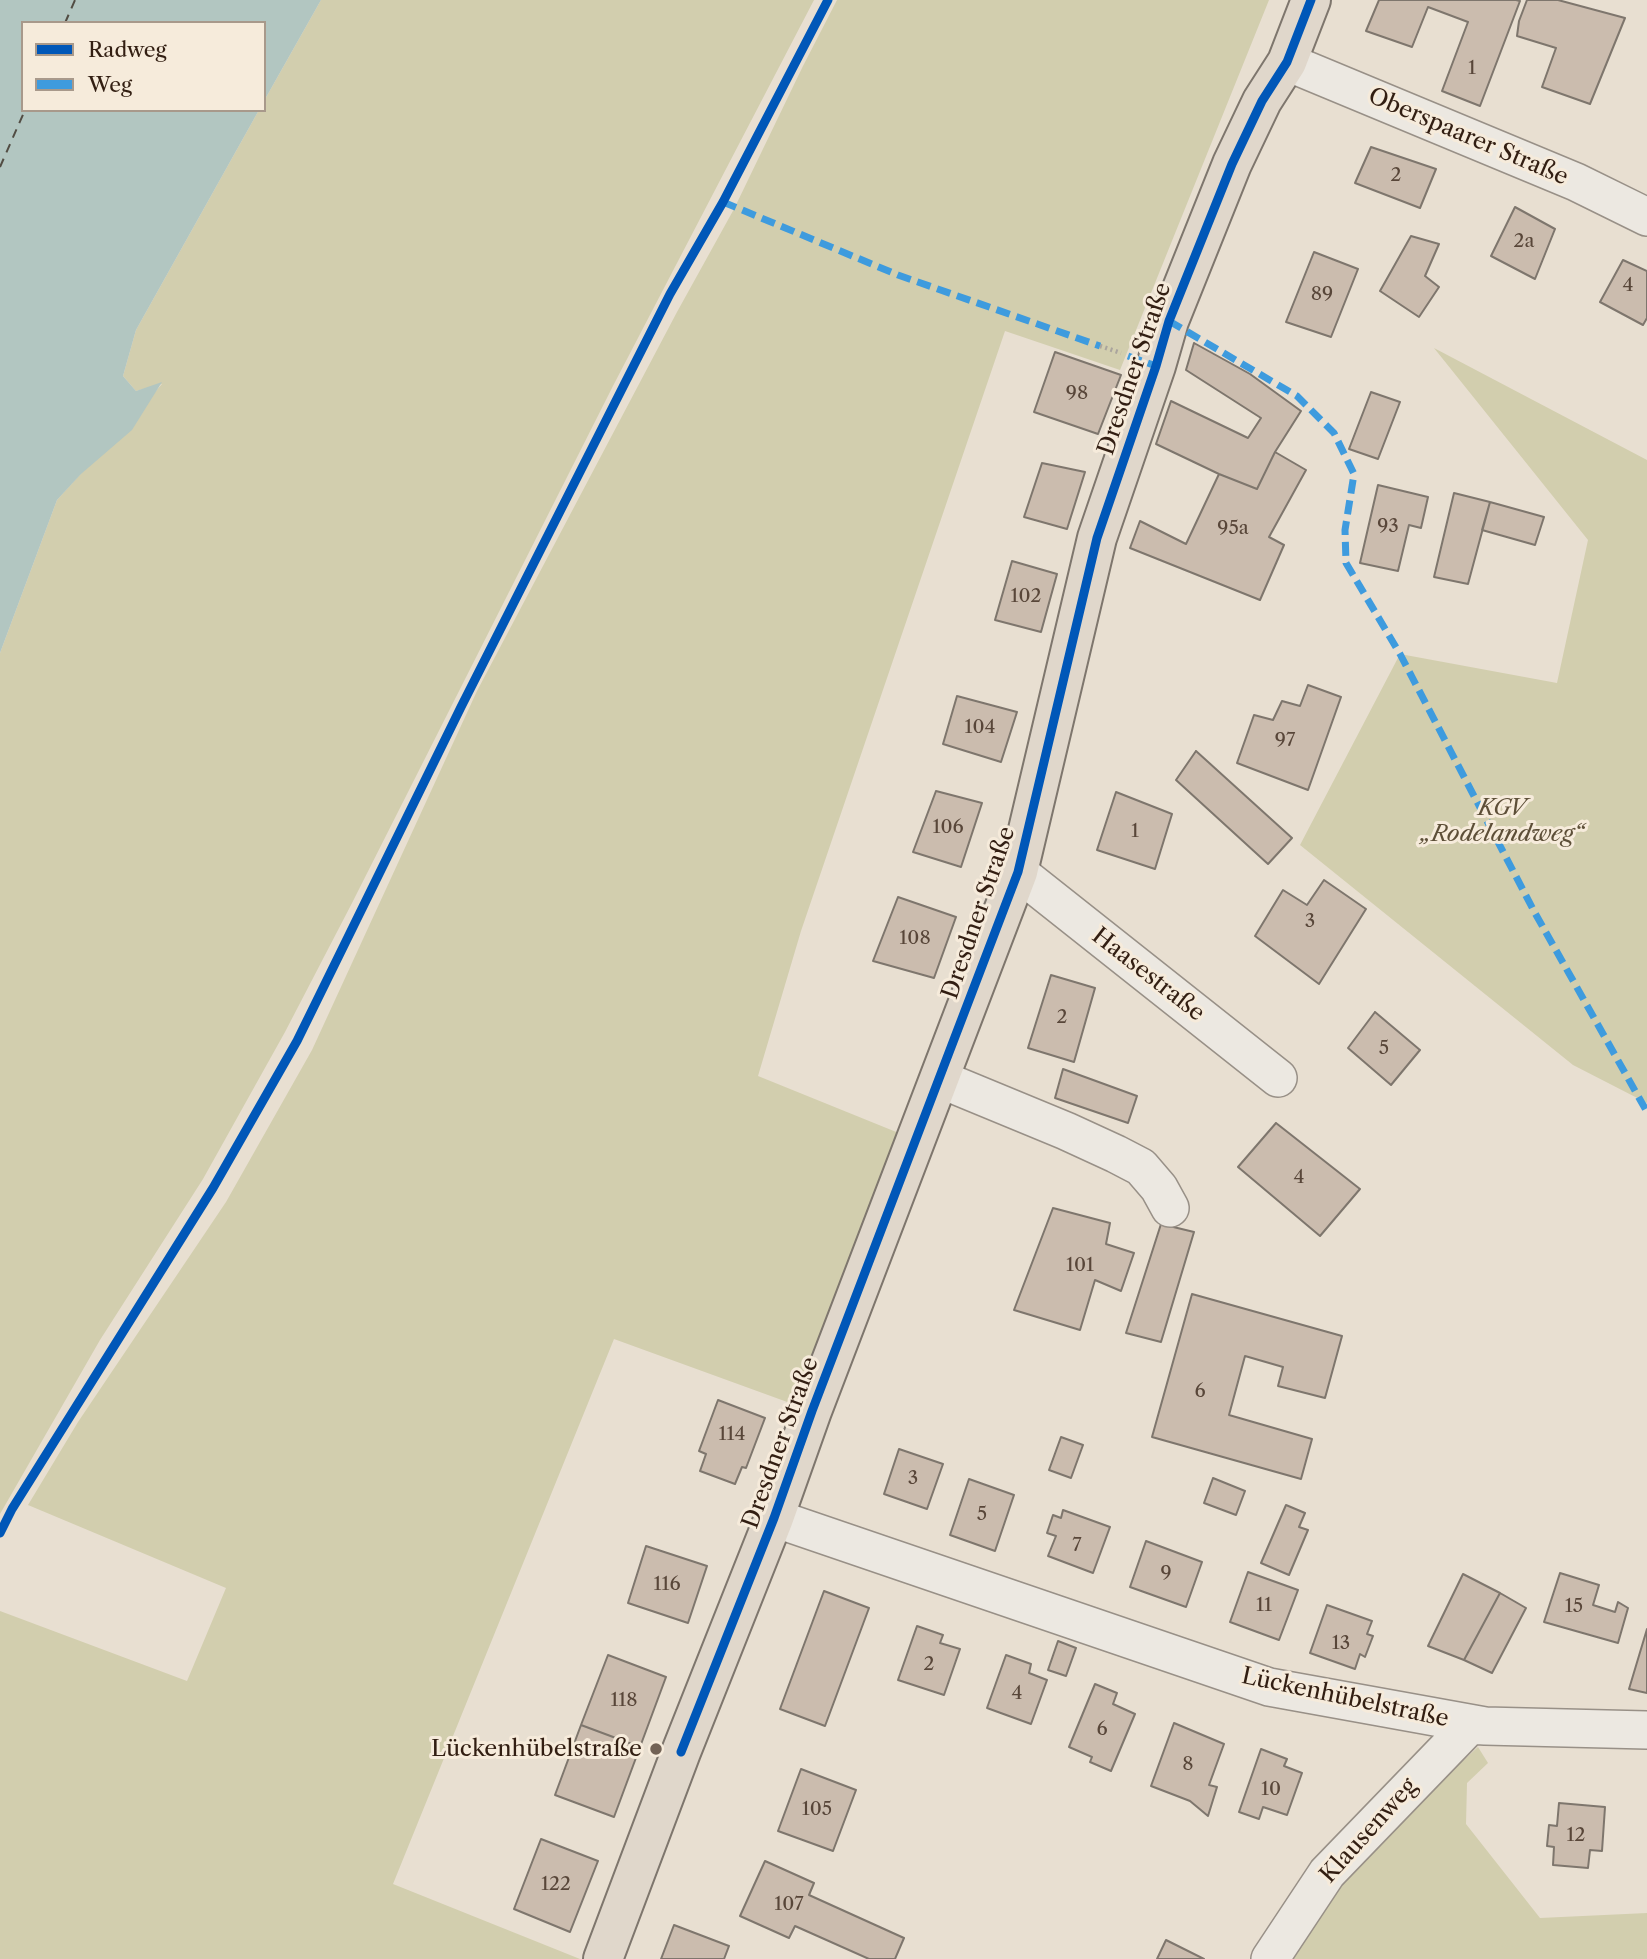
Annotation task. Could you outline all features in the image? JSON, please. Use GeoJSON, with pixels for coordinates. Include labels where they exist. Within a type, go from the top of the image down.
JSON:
{"type":"FeatureCollection","features":[{"type":"Feature","properties":{"kind":"main road","name":"Dresdner Straße"},"geometry":{"type":"LineString","coordinates":[[603,1959],[774,1517],[1018,872],[1097,538],[1169,321],[1232,164],[1262,101],[1287,62],[1311,0]]}},
{"type":"Feature","properties":{"kind":"street","name":"Oberspaarer Straße"},"geometry":{"type":"LineString","coordinates":[[1287,62],[1576,182],[1647,217]]}},
{"type":"Feature","properties":{"kind":"street","name":"Haasestraße"},"geometry":{"type":"LineString","coordinates":[[1018,872],[1278,1078]]}},
{"type":"Feature","properties":{"kind":"street"},"geometry":{"type":"LineString","coordinates":[[940,1079],[1066,1130],[1141,1167],[1170,1208]]}},
{"type":"Feature","properties":{"kind":"street","name":"Lückenhübelstraße"},"geometry":{"type":"LineString","coordinates":[[774,1517],[1269,1687],[1485,1726],[1647,1730]]}},
{"type":"Feature","properties":{"kind":"street","name":"Klausenweg"},"geometry":{"type":"LineString","coordinates":[[1270,1959],[1327,1873],[1470,1725],[1485,1726]]}},
{"type":"Feature","properties":{"kind":"path"},"geometry":{"type":"LineString","coordinates":[[1100,346],[1128,356]]}},
{"type":"Feature","properties":{"kind":"green space"},"geometry":{"type":"Polygon","coordinates":[[[321,0],[814,0],[614,384],[285,1032],[203,1179],[100,1340],[0,1514],[0,653],[57,500],[162,384],[136,391],[123,376],[136,330],[258,112],[266,112],[266,97],[321,0]]]}},
{"type":"Feature","properties":{"kind":"green space"},"geometry":{"type":"Polygon","coordinates":[[[837,0],[1269,0],[1120,370],[1005,331],[801,931],[758,1076],[916,1140],[812,1411],[614,1339],[393,1884],[580,1959],[0,1959],[0,1611],[187,1681],[226,1588],[28,1505],[78,1422],[226,1202],[312,1050],[477,691],[734,209],[837,0]]]}},
{"type":"Feature","properties":{"kind":"green space","name":"KGV „Rodelandweg“"},"geometry":{"type":"Polygon","coordinates":[[[1434,348],[1647,460],[1647,1103],[1573,1065],[1300,845],[1400,654],[1557,683],[1588,540],[1434,348]]]}},
{"type":"Feature","properties":{"kind":"green space"},"geometry":{"type":"Polygon","coordinates":[[[1478,1747],[1488,1763],[1467,1783],[1466,1824],[1540,1918],[1647,1913],[1647,1959],[1291,1959],[1351,1863],[1478,1747]]]}},
{"type":"Feature","properties":{"kind":"shaded area"},"geometry":{"type":"Polygon","coordinates":[[[0,0],[321,0],[266,97],[266,21],[21,21],[21,112],[258,112],[136,330],[123,376],[136,391],[162,382],[132,430],[81,474],[57,500],[0,653],[0,0]]]}},
{"type":"Feature","properties":{"kind":"building"},"geometry":{"type":"Polygon","coordinates":[[[1379,0],[1520,1],[1480,106],[1442,91],[1468,22],[1428,7],[1412,47],[1366,31],[1379,0]]]}},
{"type":"Feature","properties":{"kind":"building"},"geometry":{"type":"Polygon","coordinates":[[[1527,0],[1558,0],[1625,18],[1590,104],[1542,87],[1556,48],[1517,36],[1527,0]]]}},
{"type":"Feature","properties":{"kind":"building"},"geometry":{"type":"Polygon","coordinates":[[[1371,147],[1436,169],[1420,208],[1355,183],[1371,147]]]}},
{"type":"Feature","properties":{"kind":"building"},"geometry":{"type":"Polygon","coordinates":[[[1515,207],[1555,229],[1535,279],[1491,256],[1515,207]]]}},
{"type":"Feature","properties":{"kind":"building"},"geometry":{"type":"Polygon","coordinates":[[[1411,236],[1439,244],[1425,276],[1439,287],[1419,317],[1380,291],[1411,236]]]}},
{"type":"Feature","properties":{"kind":"building"},"geometry":{"type":"Polygon","coordinates":[[[1314,252],[1358,269],[1331,337],[1286,322],[1314,252]]]}},
{"type":"Feature","properties":{"kind":"building"},"geometry":{"type":"Polygon","coordinates":[[[1623,260],[1647,271],[1647,318],[1643,325],[1600,302],[1623,260]]]}},
{"type":"Feature","properties":{"kind":"building"},"geometry":{"type":"Polygon","coordinates":[[[1194,343],[1250,374],[1301,411],[1275,452],[1257,489],[1156,444],[1171,401],[1248,438],[1261,418],[1186,370],[1194,343]]]}},
{"type":"Feature","properties":{"kind":"building"},"geometry":{"type":"Polygon","coordinates":[[[1055,352],[1121,375],[1098,434],[1034,412],[1055,352]]]}},
{"type":"Feature","properties":{"kind":"building"},"geometry":{"type":"Polygon","coordinates":[[[1371,392],[1400,402],[1378,459],[1349,449],[1371,392]]]}},
{"type":"Feature","properties":{"kind":"building"},"geometry":{"type":"Polygon","coordinates":[[[1275,452],[1306,470],[1269,537],[1284,545],[1260,600],[1130,548],[1140,521],[1186,544],[1219,474],[1257,489],[1275,452]]]}},
{"type":"Feature","properties":{"kind":"building"},"geometry":{"type":"Polygon","coordinates":[[[1042,463],[1085,472],[1067,529],[1024,517],[1042,463]]]}},
{"type":"Feature","properties":{"kind":"building"},"geometry":{"type":"Polygon","coordinates":[[[1378,485],[1428,497],[1421,528],[1409,525],[1398,571],[1360,563],[1378,485]]]}},
{"type":"Feature","properties":{"kind":"building"},"geometry":{"type":"Polygon","coordinates":[[[1454,493],[1490,502],[1468,584],[1434,577],[1454,493]]]}},
{"type":"Feature","properties":{"kind":"building"},"geometry":{"type":"Polygon","coordinates":[[[1490,502],[1544,517],[1535,545],[1482,530],[1490,502]]]}},
{"type":"Feature","properties":{"kind":"building"},"geometry":{"type":"Polygon","coordinates":[[[1012,561],[1057,574],[1041,632],[995,620],[1012,561]]]}},
{"type":"Feature","properties":{"kind":"building"},"geometry":{"type":"Polygon","coordinates":[[[1308,685],[1341,697],[1308,790],[1237,763],[1254,715],[1273,720],[1282,701],[1300,706],[1308,685]]]}},
{"type":"Feature","properties":{"kind":"building"},"geometry":{"type":"Polygon","coordinates":[[[957,696],[1017,712],[1001,762],[943,744],[957,696]]]}},
{"type":"Feature","properties":{"kind":"building"},"geometry":{"type":"Polygon","coordinates":[[[1196,751],[1292,838],[1268,864],[1176,780],[1196,751]]]}},
{"type":"Feature","properties":{"kind":"building"},"geometry":{"type":"Polygon","coordinates":[[[936,791],[982,803],[961,867],[913,852],[936,791]]]}},
{"type":"Feature","properties":{"kind":"building"},"geometry":{"type":"Polygon","coordinates":[[[1116,792],[1172,814],[1155,869],[1097,850],[1116,792]]]}},
{"type":"Feature","properties":{"kind":"building"},"geometry":{"type":"Polygon","coordinates":[[[1324,880],[1366,909],[1319,984],[1255,936],[1283,890],[1307,905],[1324,880]]]}},
{"type":"Feature","properties":{"kind":"building"},"geometry":{"type":"Polygon","coordinates":[[[898,897],[956,917],[934,978],[873,961],[898,897]]]}},
{"type":"Feature","properties":{"kind":"building"},"geometry":{"type":"Polygon","coordinates":[[[1051,975],[1095,988],[1074,1062],[1028,1048],[1051,975]]]}},
{"type":"Feature","properties":{"kind":"building"},"geometry":{"type":"Polygon","coordinates":[[[1375,1012],[1420,1050],[1391,1085],[1348,1048],[1375,1012]]]}},
{"type":"Feature","properties":{"kind":"building"},"geometry":{"type":"Polygon","coordinates":[[[1063,1069],[1137,1096],[1128,1123],[1055,1098],[1063,1069]]]}},
{"type":"Feature","properties":{"kind":"building"},"geometry":{"type":"Polygon","coordinates":[[[1276,1123],[1360,1189],[1320,1236],[1238,1167],[1276,1123]]]}},
{"type":"Feature","properties":{"kind":"building"},"geometry":{"type":"Polygon","coordinates":[[[1053,1208],[1110,1223],[1106,1244],[1134,1253],[1121,1291],[1095,1280],[1080,1330],[1014,1310],[1053,1208]]]}},
{"type":"Feature","properties":{"kind":"building"},"geometry":{"type":"Polygon","coordinates":[[[1161,1224],[1194,1232],[1161,1342],[1126,1333],[1161,1224]]]}},
{"type":"Feature","properties":{"kind":"building"},"geometry":{"type":"Polygon","coordinates":[[[1192,1294],[1342,1336],[1325,1398],[1278,1386],[1283,1367],[1245,1356],[1229,1415],[1312,1439],[1301,1479],[1152,1437],[1192,1294]]]}},
{"type":"Feature","properties":{"kind":"building"},"geometry":{"type":"Polygon","coordinates":[[[718,1400],[765,1418],[746,1468],[742,1467],[735,1484],[700,1471],[706,1454],[699,1451],[718,1400]]]}},
{"type":"Feature","properties":{"kind":"building"},"geometry":{"type":"Polygon","coordinates":[[[1061,1437],[1083,1445],[1071,1478],[1049,1470],[1061,1437]]]}},
{"type":"Feature","properties":{"kind":"building"},"geometry":{"type":"Polygon","coordinates":[[[899,1449],[943,1464],[927,1509],[884,1494],[899,1449]]]}},
{"type":"Feature","properties":{"kind":"building"},"geometry":{"type":"Polygon","coordinates":[[[1213,1478],[1245,1491],[1236,1515],[1204,1503],[1213,1478]]]}},
{"type":"Feature","properties":{"kind":"building"},"geometry":{"type":"Polygon","coordinates":[[[969,1479],[1014,1495],[995,1551],[950,1535],[969,1479]]]}},
{"type":"Feature","properties":{"kind":"building"},"geometry":{"type":"Polygon","coordinates":[[[1286,1505],[1305,1513],[1299,1527],[1308,1530],[1289,1575],[1261,1563],[1286,1505]]]}},
{"type":"Feature","properties":{"kind":"building"},"geometry":{"type":"Polygon","coordinates":[[[1063,1510],[1110,1527],[1093,1573],[1048,1556],[1056,1536],[1047,1533],[1053,1515],[1061,1518],[1063,1510]]]}},
{"type":"Feature","properties":{"kind":"building"},"geometry":{"type":"Polygon","coordinates":[[[1146,1541],[1202,1562],[1186,1607],[1130,1587],[1146,1541]]]}},
{"type":"Feature","properties":{"kind":"building"},"geometry":{"type":"Polygon","coordinates":[[[646,1546],[707,1566],[688,1623],[628,1603],[646,1546]]]}},
{"type":"Feature","properties":{"kind":"building"},"geometry":{"type":"Polygon","coordinates":[[[1248,1572],[1298,1590],[1279,1640],[1230,1622],[1248,1572]]]}},
{"type":"Feature","properties":{"kind":"building"},"geometry":{"type":"Polygon","coordinates":[[[1560,1573],[1599,1585],[1593,1605],[1615,1612],[1618,1602],[1628,1608],[1618,1643],[1544,1622],[1560,1573]]]}},
{"type":"Feature","properties":{"kind":"building"},"geometry":{"type":"Polygon","coordinates":[[[1463,1574],[1500,1593],[1464,1660],[1428,1646],[1463,1574]]]}},
{"type":"Feature","properties":{"kind":"building"},"geometry":{"type":"Polygon","coordinates":[[[824,1591],[869,1608],[825,1726],[780,1709],[824,1591]]]}},
{"type":"Feature","properties":{"kind":"building"},"geometry":{"type":"Polygon","coordinates":[[[1500,1593],[1526,1608],[1492,1673],[1464,1660],[1500,1593]]]}},
{"type":"Feature","properties":{"kind":"building"},"geometry":{"type":"Polygon","coordinates":[[[1327,1605],[1372,1621],[1367,1634],[1373,1636],[1365,1657],[1360,1654],[1355,1669],[1310,1653],[1327,1605]]]}},
{"type":"Feature","properties":{"kind":"building"},"geometry":{"type":"Polygon","coordinates":[[[917,1626],[943,1635],[940,1643],[960,1649],[944,1695],[898,1680],[917,1626]]]}},
{"type":"Feature","properties":{"kind":"building"},"geometry":{"type":"Polygon","coordinates":[[[1647,1629],[1647,1693],[1629,1689],[1647,1629]]]}},
{"type":"Feature","properties":{"kind":"building"},"geometry":{"type":"Polygon","coordinates":[[[1058,1641],[1076,1648],[1066,1676],[1048,1670],[1058,1641]]]}},
{"type":"Feature","properties":{"kind":"building"},"geometry":{"type":"Polygon","coordinates":[[[608,1655],[666,1677],[640,1747],[581,1725],[608,1655]]]}},
{"type":"Feature","properties":{"kind":"building"},"geometry":{"type":"Polygon","coordinates":[[[1006,1655],[1031,1664],[1029,1673],[1047,1680],[1031,1724],[987,1708],[1006,1655]]]}},
{"type":"Feature","properties":{"kind":"building"},"geometry":{"type":"Polygon","coordinates":[[[1095,1684],[1117,1693],[1113,1704],[1135,1714],[1111,1771],[1090,1762],[1092,1757],[1069,1747],[1095,1684]]]}},
{"type":"Feature","properties":{"kind":"building"},"geometry":{"type":"Polygon","coordinates":[[[1174,1723],[1224,1744],[1209,1785],[1217,1787],[1208,1816],[1190,1801],[1151,1786],[1174,1723]]]}},
{"type":"Feature","properties":{"kind":"building"},"geometry":{"type":"Polygon","coordinates":[[[581,1725],[640,1747],[614,1817],[555,1795],[581,1725]]]}},
{"type":"Feature","properties":{"kind":"building"},"geometry":{"type":"Polygon","coordinates":[[[1261,1749],[1287,1759],[1284,1766],[1302,1773],[1287,1815],[1263,1807],[1259,1819],[1239,1812],[1261,1749]]]}},
{"type":"Feature","properties":{"kind":"building"},"geometry":{"type":"Polygon","coordinates":[[[801,1769],[856,1790],[833,1851],[778,1831],[801,1769]]]}},
{"type":"Feature","properties":{"kind":"building"},"geometry":{"type":"Polygon","coordinates":[[[1559,1803],[1605,1807],[1602,1851],[1590,1850],[1588,1868],[1553,1865],[1554,1847],[1547,1846],[1549,1825],[1557,1826],[1559,1803]]]}},
{"type":"Feature","properties":{"kind":"building"},"geometry":{"type":"Polygon","coordinates":[[[541,1839],[598,1861],[570,1932],[514,1909],[541,1839]]]}},
{"type":"Feature","properties":{"kind":"building"},"geometry":{"type":"Polygon","coordinates":[[[765,1861],[814,1883],[809,1895],[904,1938],[895,1959],[869,1959],[795,1926],[789,1938],[740,1916],[765,1861]]]}},
{"type":"Feature","properties":{"kind":"building"},"geometry":{"type":"Polygon","coordinates":[[[674,1925],[729,1946],[724,1959],[661,1959],[674,1925]]]}},
{"type":"Feature","properties":{"kind":"building"},"geometry":{"type":"Polygon","coordinates":[[[1166,1940],[1204,1959],[1157,1959],[1166,1940]]]}},
{"type":"Feature","properties":{"kind":"ferry route"},"geometry":{"type":"LineString","coordinates":[[66,21],[75,0]]}},
{"type":"Feature","properties":{"kind":"ferry route"},"geometry":{"type":"LineString","coordinates":[[0,167],[24,112]]}},
{"type":"Feature","properties":{"kind":"marked path"},"geometry":{"type":"LineString","coordinates":[[723,202],[898,275],[1100,346]]}},
{"type":"Feature","properties":{"kind":"marked path"},"geometry":{"type":"LineString","coordinates":[[1169,321],[1297,396],[1334,433],[1354,474],[1345,530],[1346,563],[1400,654],[1535,913],[1647,1112]]}},
{"type":"Feature","properties":{"kind":"marked path"},"geometry":{"type":"LineString","coordinates":[[1128,356],[1156,366]]}},
{"type":"Feature","properties":{"kind":"cycle path"},"geometry":{"type":"LineString","coordinates":[[0,1533],[12,1509],[213,1188],[297,1041],[461,707],[670,294],[723,202],[828,0]]}},
{"type":"Feature","properties":{"kind":"cycle path"},"geometry":{"type":"LineString","coordinates":[[681,1752],[774,1518],[812,1411],[1018,872],[1097,538],[1169,321],[1232,164],[1262,101],[1287,62],[1311,0]]}},
{"type":"Feature","properties":{"kind":"place","name":"Lückenhübelstraße"},"geometry":{"type":"Point","coordinates":[656,1749]}}]}
